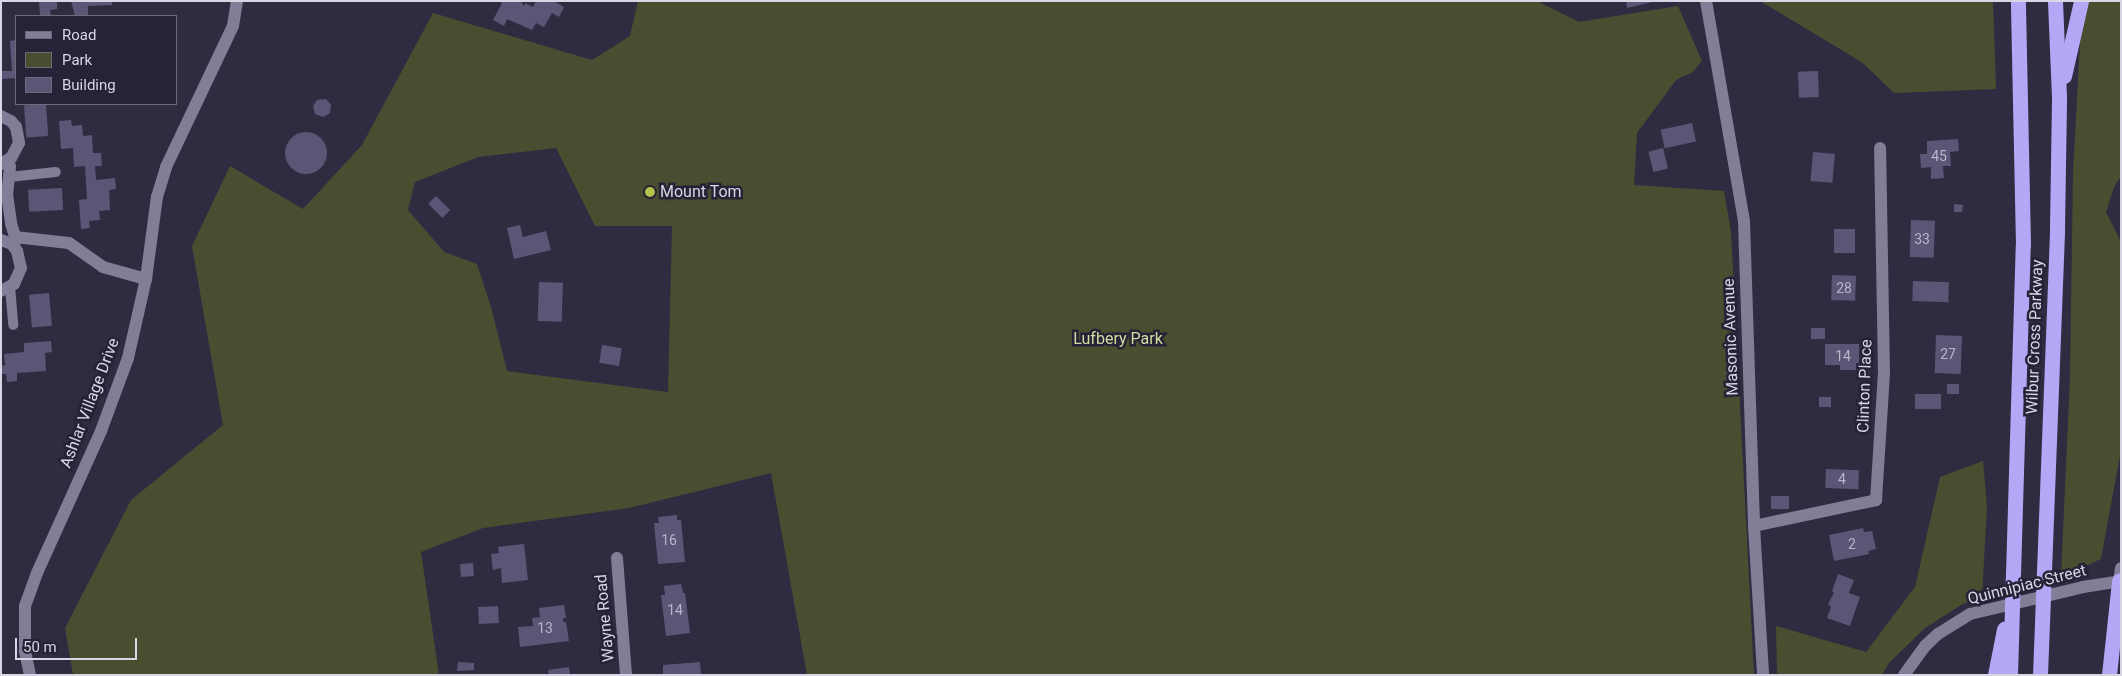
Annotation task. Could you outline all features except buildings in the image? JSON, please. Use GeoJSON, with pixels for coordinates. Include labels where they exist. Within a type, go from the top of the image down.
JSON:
{"type":"FeatureCollection","features":[{"type":"Feature","properties":{"kind":"highway","name":"Wilbur Cross Parkway"},"geometry":{"type":"LineString","coordinates":[[2010,675],[2008,626],[2014,584],[2023,245],[2018,1]]}},
{"type":"Feature","properties":{"kind":"highway","name":"Wilbur Cross Parkway"},"geometry":{"type":"LineString","coordinates":[[2040,675],[2057,238],[2059,97],[2055,1]]}},
{"type":"Feature","properties":{"kind":"highway"},"geometry":{"type":"LineString","coordinates":[[2059,97],[2080,1]]}},
{"type":"Feature","properties":{"kind":"highway"},"geometry":{"type":"LineString","coordinates":[[2109,675],[2120,576]]}},
{"type":"Feature","properties":{"kind":"highway"},"geometry":{"type":"LineString","coordinates":[[1995,675],[2008,626]]}},
{"type":"Feature","properties":{"kind":"street","name":"Ashlar Village Drive"},"geometry":{"type":"LineString","coordinates":[[30,675],[25,651],[25,606],[37,573],[101,431],[128,358],[146,279],[157,197],[166,167],[233,26],[237,1]]}},
{"type":"Feature","properties":{"kind":"street","name":"Masonic Avenue"},"geometry":{"type":"LineString","coordinates":[[1706,1],[1744,222],[1754,526],[1763,675]]}},
{"type":"Feature","properties":{"kind":"street"},"geometry":{"type":"LineString","coordinates":[[1,116],[11,121],[19,135],[17,152],[5,162],[9,177],[7,194],[11,223],[14,242],[21,259],[21,268],[19,277],[5,289]]}},
{"type":"Feature","properties":{"kind":"street","name":"Clinton Place"},"geometry":{"type":"LineString","coordinates":[[1754,526],[1876,500],[1884,373],[1880,148]]}},
{"type":"Feature","properties":{"kind":"street"},"geometry":{"type":"LineString","coordinates":[[1,240],[69,244],[103,267],[146,279]]}},
{"type":"Feature","properties":{"kind":"street","name":"Wayne Road"},"geometry":{"type":"LineString","coordinates":[[617,558],[626,675]]}},
{"type":"Feature","properties":{"kind":"street","name":"Quinnipiac Street"},"geometry":{"type":"LineString","coordinates":[[1904,675],[1925,646],[1938,634],[1970,614],[2120,576]]}},
{"type":"Feature","properties":{"kind":"lane"},"geometry":{"type":"LineString","coordinates":[[9,177],[56,172]]}},
{"type":"Feature","properties":{"kind":"lane"},"geometry":{"type":"LineString","coordinates":[[5,289],[13,325]]}},
{"type":"Feature","properties":{"kind":"green space","name":"Lufbery Park"},"geometry":{"type":"Polygon","coordinates":[[[638,1],[1537,1],[1579,22],[1678,6],[1702,61],[1693,72],[1676,80],[1637,133],[1634,185],[1724,191],[1731,232],[1754,675],[807,675],[771,473],[629,508],[483,528],[421,552],[439,675],[73,675],[65,628],[131,500],[223,425],[192,246],[230,166],[303,209],[362,145],[433,13],[592,60],[630,36],[638,1]],[[556,148],[478,157],[415,182],[408,210],[444,252],[477,264],[491,307],[507,371],[668,392],[672,226],[595,226],[556,148]]]}},
{"type":"Feature","properties":{"kind":"green space"},"geometry":{"type":"Polygon","coordinates":[[[1760,1],[1993,1],[1996,89],[1894,93],[1863,63],[1760,1]]]}},
{"type":"Feature","properties":{"kind":"green space"},"geometry":{"type":"Polygon","coordinates":[[[2087,1],[2121,1],[2121,176],[2114,187],[2106,212],[2121,242],[2121,450],[2101,559],[2061,577],[2070,377],[2073,173],[2081,25],[2087,1]]]}},
{"type":"Feature","properties":{"kind":"green space"},"geometry":{"type":"Polygon","coordinates":[[[1983,461],[1987,507],[1982,596],[1961,605],[1925,628],[1889,663],[1882,675],[1777,675],[1776,626],[1866,652],[1915,587],[1940,477],[1983,461]]]}},
{"type":"Feature","properties":{"kind":"place","name":"Mount Tom"},"geometry":{"type":"Point","coordinates":[650,192]}}]}
